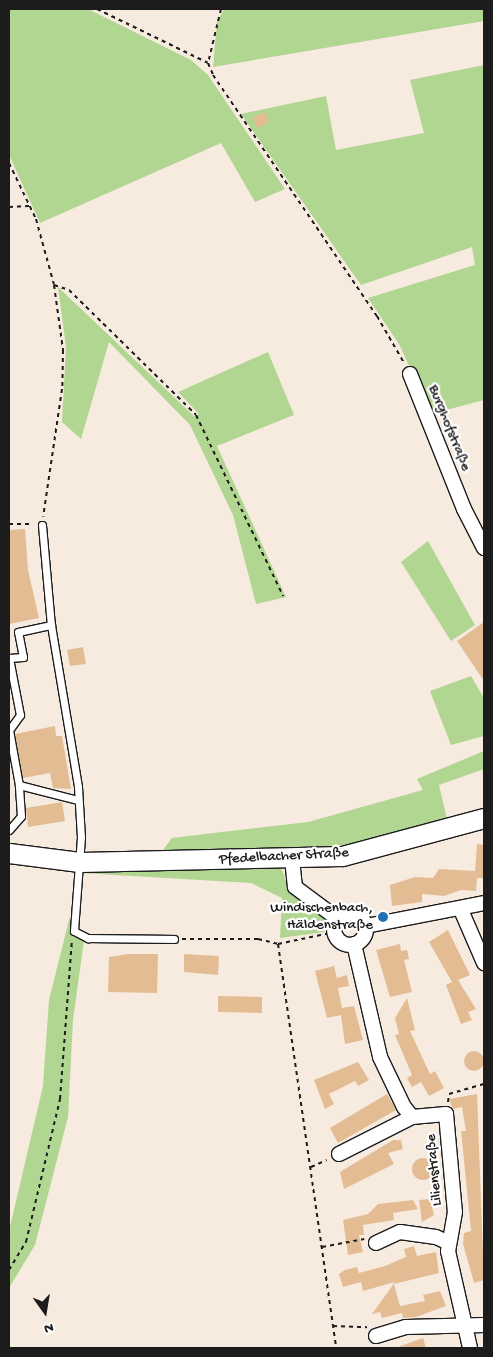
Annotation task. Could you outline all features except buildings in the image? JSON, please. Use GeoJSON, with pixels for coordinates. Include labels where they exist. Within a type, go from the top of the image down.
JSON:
{"type":"FeatureCollection","features":[{"type":"Feature","properties":{"kind":"street","name":"Burghofstraße"},"geometry":{"type":"LineString","coordinates":[[410,374],[464,509],[484,548]]}},
{"type":"Feature","properties":{"kind":"street","name":"Pfedelbacher Straße"},"geometry":{"type":"LineString","coordinates":[[9,854],[79,862],[292,859],[342,856],[484,818]]}},
{"type":"Feature","properties":{"kind":"street"},"geometry":{"type":"LineString","coordinates":[[292,859],[296,887],[336,925],[342,942],[354,944],[364,937],[366,926]]}},
{"type":"Feature","properties":{"kind":"street"},"geometry":{"type":"LineString","coordinates":[[366,926],[461,910],[484,903]]}},
{"type":"Feature","properties":{"kind":"street"},"geometry":{"type":"LineString","coordinates":[[461,910],[484,963]]}},
{"type":"Feature","properties":{"kind":"street"},"geometry":{"type":"LineString","coordinates":[[336,925],[354,913],[366,926]]}},
{"type":"Feature","properties":{"kind":"street","name":"Lilienstraße"},"geometry":{"type":"LineString","coordinates":[[354,944],[380,1057],[412,1117],[446,1114],[455,1212],[449,1243],[463,1324],[470,1348]]}},
{"type":"Feature","properties":{"kind":"street"},"geometry":{"type":"LineString","coordinates":[[339,1154],[412,1117]]}},
{"type":"Feature","properties":{"kind":"street"},"geometry":{"type":"LineString","coordinates":[[376,1243],[400,1232],[436,1237],[449,1243]]}},
{"type":"Feature","properties":{"kind":"street"},"geometry":{"type":"LineString","coordinates":[[376,1336],[406,1327],[463,1324],[484,1325]]}},
{"type":"Feature","properties":{"kind":"lane"},"geometry":{"type":"LineString","coordinates":[[42,525],[51,625],[78,800],[79,862],[74,931],[88,938],[174,939]]}},
{"type":"Feature","properties":{"kind":"lane"},"geometry":{"type":"LineString","coordinates":[[9,830],[21,816],[19,785],[9,730],[20,715],[9,658],[23,657],[18,632],[51,625]]}},
{"type":"Feature","properties":{"kind":"lane"},"geometry":{"type":"LineString","coordinates":[[19,785],[78,800]]}},
{"type":"Feature","properties":{"kind":"path"},"geometry":{"type":"LineString","coordinates":[[96,9],[208,63],[221,89],[377,316],[410,374]]}},
{"type":"Feature","properties":{"kind":"path"},"geometry":{"type":"LineString","coordinates":[[208,63],[221,9]]}},
{"type":"Feature","properties":{"kind":"path"},"geometry":{"type":"LineString","coordinates":[[9,163],[30,206],[54,284],[63,350],[62,389],[42,525],[9,524]]}},
{"type":"Feature","properties":{"kind":"path"},"geometry":{"type":"LineString","coordinates":[[9,207],[30,206]]}},
{"type":"Feature","properties":{"kind":"path"},"geometry":{"type":"LineString","coordinates":[[54,284],[69,290],[196,415],[282,596]]}},
{"type":"Feature","properties":{"kind":"path"},"geometry":{"type":"LineString","coordinates":[[174,939],[258,938],[278,944],[336,925]]}},
{"type":"Feature","properties":{"kind":"path"},"geometry":{"type":"LineString","coordinates":[[9,1270],[26,1242],[60,1099],[74,931]]}},
{"type":"Feature","properties":{"kind":"path"},"geometry":{"type":"LineString","coordinates":[[278,944],[336,1348]]}},
{"type":"Feature","properties":{"kind":"path"},"geometry":{"type":"LineString","coordinates":[[446,1114],[449,1094],[484,1084]]}},
{"type":"Feature","properties":{"kind":"path"},"geometry":{"type":"LineString","coordinates":[[311,1168],[339,1154]]}},
{"type":"Feature","properties":{"kind":"path"},"geometry":{"type":"LineString","coordinates":[[322,1247],[365,1239],[376,1243]]}},
{"type":"Feature","properties":{"kind":"path"},"geometry":{"type":"LineString","coordinates":[[333,1326],[367,1326],[376,1336]]}},
{"type":"Feature","properties":{"kind":"green space"},"geometry":{"type":"Polygon","coordinates":[[[9,9],[88,9],[191,60],[208,75],[285,189],[255,202],[221,143],[40,223],[9,155],[9,9]]]}},
{"type":"Feature","properties":{"kind":"green space"},"geometry":{"type":"Polygon","coordinates":[[[224,9],[484,9],[484,21],[213,67],[217,22],[224,9]]]}},
{"type":"Feature","properties":{"kind":"green space"},"geometry":{"type":"Polygon","coordinates":[[[484,65],[484,400],[431,414],[399,344],[368,298],[475,265],[472,247],[361,285],[241,114],[326,96],[336,150],[424,133],[410,80],[484,65]]]}},
{"type":"Feature","properties":{"kind":"green space"},"geometry":{"type":"Polygon","coordinates":[[[58,287],[195,417],[199,414],[178,392],[268,352],[294,415],[217,446],[286,597],[256,604],[233,515],[190,425],[109,342],[81,439],[62,422],[66,347],[58,287]]]}},
{"type":"Feature","properties":{"kind":"green space"},"geometry":{"type":"Polygon","coordinates":[[[428,541],[475,625],[451,641],[401,562],[428,541]]]}},
{"type":"Feature","properties":{"kind":"green space"},"geometry":{"type":"Polygon","coordinates":[[[471,676],[484,698],[484,736],[451,745],[430,691],[471,676]]]}},
{"type":"Feature","properties":{"kind":"green space"},"geometry":{"type":"Polygon","coordinates":[[[484,751],[484,769],[439,785],[447,819],[347,845],[159,855],[172,838],[308,822],[423,790],[417,779],[484,751]]]}},
{"type":"Feature","properties":{"kind":"green space"},"geometry":{"type":"Polygon","coordinates":[[[273,865],[282,870],[289,889],[327,918],[324,932],[280,938],[282,898],[251,883],[81,873],[89,867],[273,865]]]}},
{"type":"Feature","properties":{"kind":"green space"},"geometry":{"type":"Polygon","coordinates":[[[70,916],[71,931],[84,940],[73,1020],[68,1117],[35,1245],[9,1288],[9,1231],[43,1086],[49,1000],[70,916]]]}},
{"type":"Feature","properties":{"kind":"place","name":"Windischenbach, Häldenstraße"},"geometry":{"type":"Point","coordinates":[383,917]}}]}
